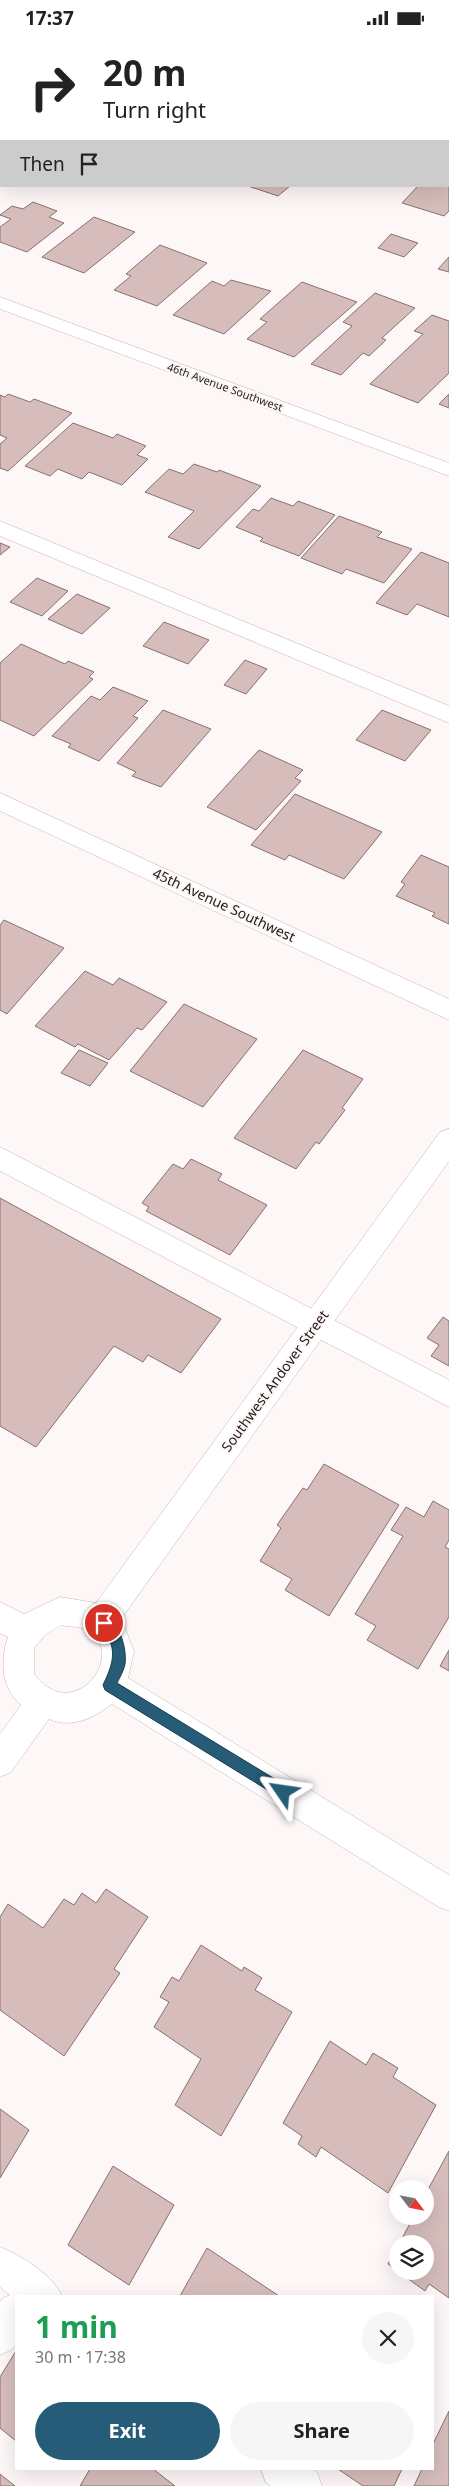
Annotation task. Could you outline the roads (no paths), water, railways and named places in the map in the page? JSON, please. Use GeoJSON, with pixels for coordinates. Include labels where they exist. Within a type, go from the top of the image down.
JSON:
{"type":"FeatureCollection","features":[{"type":"Feature","properties":{"kind":"street","name":"46th Avenue Southwest"},"geometry":{"type":"LineString","coordinates":[[0,303],[449,470]]}},
{"type":"Feature","properties":{"kind":"street"},"geometry":{"type":"LineString","coordinates":[[0,528],[449,715]]}},
{"type":"Feature","properties":{"kind":"street","name":"45th Avenue Southwest"},"geometry":{"type":"LineString","coordinates":[[0,801],[449,1010]]}},
{"type":"Feature","properties":{"kind":"street","name":"Southwest Andover Street"},"geometry":{"type":"LineString","coordinates":[[101,1621],[449,1140]]}},
{"type":"Feature","properties":{"kind":"street"},"geometry":{"type":"LineString","coordinates":[[0,1158],[449,1394]]}},
{"type":"Feature","properties":{"kind":"street"},"geometry":{"type":"LineString","coordinates":[[60,1611],[76,1611],[92,1615],[101,1621],[114,1635],[118,1649],[118,1666],[110,1685],[100,1695],[85,1705],[68,1708],[49,1706],[23,1685],[17,1669],[17,1654],[22,1639],[27,1632],[45,1617],[60,1611]]}},
{"type":"Feature","properties":{"kind":"street"},"geometry":{"type":"LineString","coordinates":[[0,1617],[27,1632]]}},
{"type":"Feature","properties":{"kind":"street"},"geometry":{"type":"LineString","coordinates":[[110,1685],[449,1894]]}},
{"type":"Feature","properties":{"kind":"street"},"geometry":{"type":"LineString","coordinates":[[0,1761],[42,1702]]}},
{"type":"Feature","properties":{"kind":"street"},"geometry":{"type":"LineString","coordinates":[[0,2265],[26,2295]]}},
{"type":"Feature","properties":{"kind":"street"},"geometry":{"type":"LineString","coordinates":[[0,2336],[15,2316]]}},
{"type":"Feature","properties":{"kind":"street"},"geometry":{"type":"LineString","coordinates":[[281,2470],[303,2486]]}}]}
